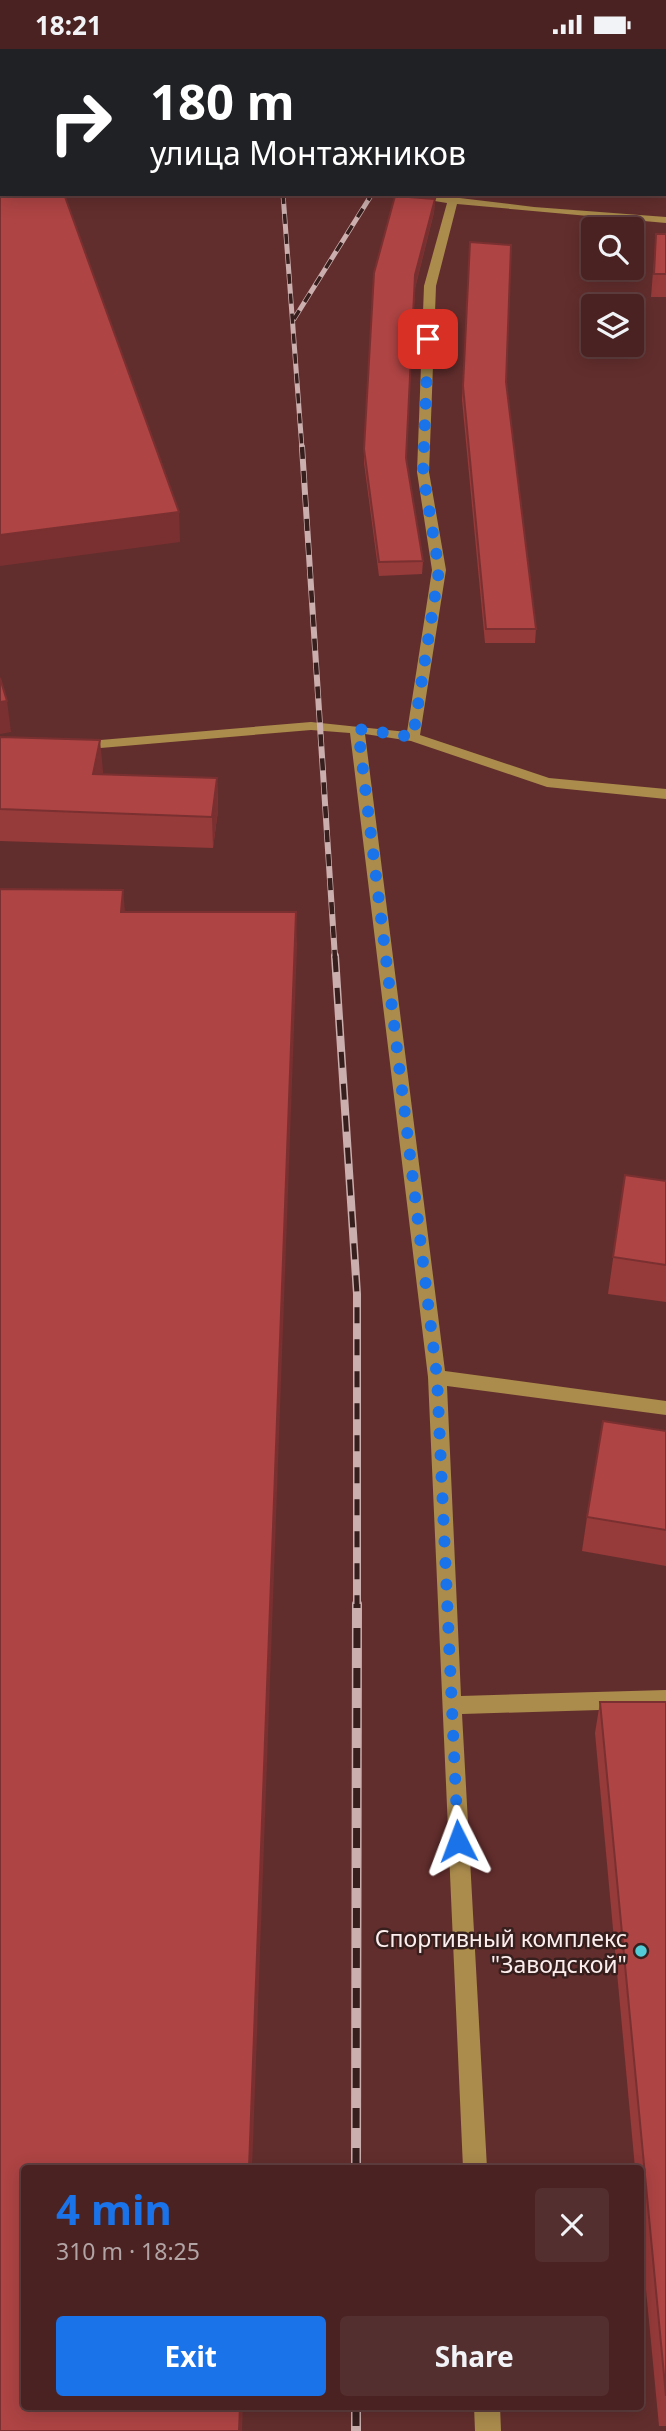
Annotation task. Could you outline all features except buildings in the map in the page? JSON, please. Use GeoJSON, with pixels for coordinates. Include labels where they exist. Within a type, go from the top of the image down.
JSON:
{"type":"FeatureCollection","features":[{"type":"Feature","properties":{"kind":"street"},"geometry":{"type":"LineString","coordinates":[[412,196],[534,210],[666,220]]}},
{"type":"Feature","properties":{"kind":"street"},"geometry":{"type":"LineString","coordinates":[[413,737],[439,570],[423,473],[430,286],[453,201]]}},
{"type":"Feature","properties":{"kind":"street"},"geometry":{"type":"LineString","coordinates":[[64,747],[311,726],[358,729],[413,737],[547,782],[666,794]]}},
{"type":"Feature","properties":{"kind":"street"},"geometry":{"type":"LineString","coordinates":[[358,729],[437,1377],[475,2165]]}},
{"type":"Feature","properties":{"kind":"street"},"geometry":{"type":"LineString","coordinates":[[437,1377],[666,1408]]}},
{"type":"Feature","properties":{"kind":"street"},"geometry":{"type":"LineString","coordinates":[[451,1705],[666,1699]]}},
{"type":"Feature","properties":{"kind":"street"},"geometry":{"type":"LineString","coordinates":[[487,2410],[488,2431]]}},
{"type":"Feature","properties":{"kind":"railway"},"geometry":{"type":"LineString","coordinates":[[283,196],[302,449]]}},
{"type":"Feature","properties":{"kind":"railway"},"geometry":{"type":"LineString","coordinates":[[294,319],[371,196]]}},
{"type":"Feature","properties":{"kind":"railway"},"geometry":{"type":"LineString","coordinates":[[302,447],[335,958]]}},
{"type":"Feature","properties":{"kind":"railway"},"geometry":{"type":"LineString","coordinates":[[335,956],[357,1294],[357,1604]]}},
{"type":"Feature","properties":{"kind":"railway"},"geometry":{"type":"LineString","coordinates":[[356,2165],[357,1604]]}},
{"type":"Feature","properties":{"kind":"railway"},"geometry":{"type":"LineString","coordinates":[[356,2410],[356,2431]]}},
{"type":"Feature","properties":{"kind":"place","name":"Спортивный комплекс \"Заводской\""},"geometry":{"type":"Point","coordinates":[641,1951]}},
{"type":"Feature","properties":{"kind":"route"},"geometry":{"type":"LineString","coordinates":[[428,339],[423,473],[439,570],[413,737],[358,729],[362,784],[437,1377],[458,1841]]}}]}
